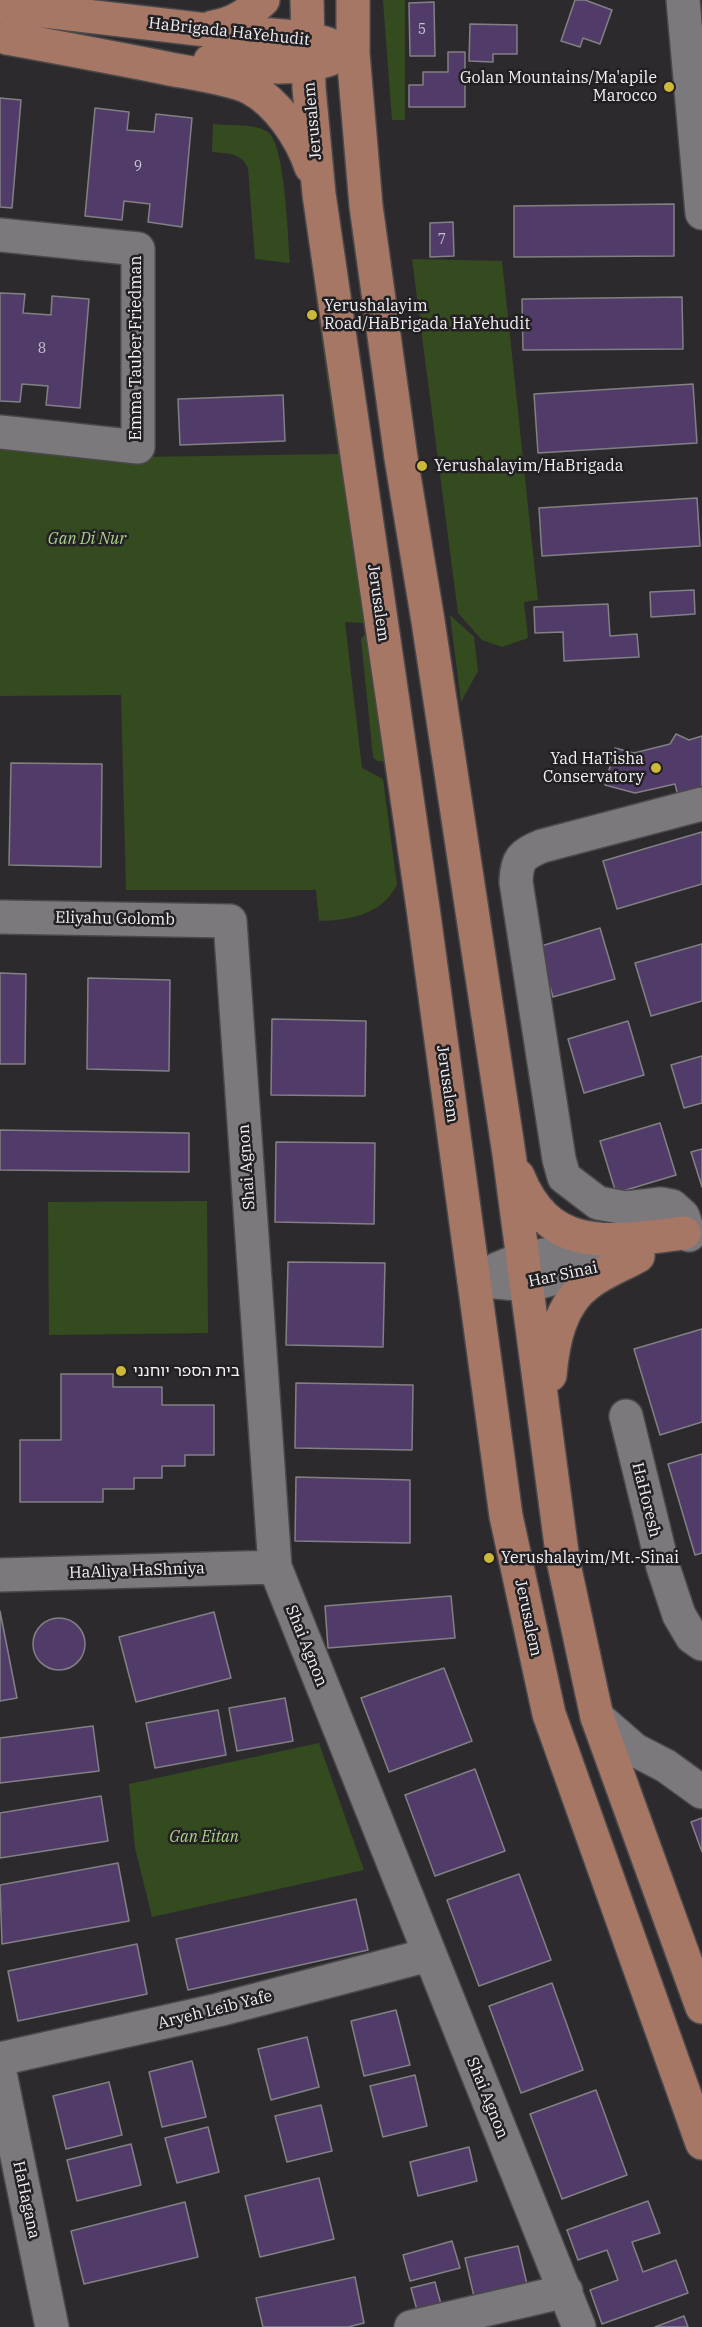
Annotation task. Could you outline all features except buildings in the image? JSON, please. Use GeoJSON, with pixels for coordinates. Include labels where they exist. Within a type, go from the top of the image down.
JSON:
{"type":"FeatureCollection","features":[{"type":"Feature","properties":{"kind":"main road"},"geometry":{"type":"LineString","coordinates":[[198,28],[235,21],[250,12],[263,0]]}},
{"type":"Feature","properties":{"kind":"main road","name":"Jerusalem"},"geometry":{"type":"LineString","coordinates":[[307,0],[308,52],[319,194],[422,896],[506,1516],[549,1714],[702,2143]]}},
{"type":"Feature","properties":{"kind":"main road"},"geometry":{"type":"LineString","coordinates":[[353,0],[353,52],[366,206],[401,459],[429,621],[509,1154],[563,1560],[597,1717],[702,2007]]}},
{"type":"Feature","properties":{"kind":"main road","name":"HaBrigada HaYehudit"},"geometry":{"type":"LineString","coordinates":[[0,6],[198,28],[308,52],[353,52]]}},
{"type":"Feature","properties":{"kind":"main road"},"geometry":{"type":"LineString","coordinates":[[4,37],[206,76],[250,88],[272,105],[293,130],[306,154],[319,194]]}},
{"type":"Feature","properties":{"kind":"main road","name":"HaBrigada HaYehudit"},"geometry":{"type":"LineString","coordinates":[[4,37],[285,68],[308,52]]}},
{"type":"Feature","properties":{"kind":"main road"},"geometry":{"type":"LineString","coordinates":[[509,1154],[525,1194],[552,1225],[568,1233],[587,1238],[624,1240],[692,1233]]}},
{"type":"Feature","properties":{"kind":"main road"},"geometry":{"type":"LineString","coordinates":[[544,1409],[552,1351],[559,1326],[570,1302],[591,1281],[638,1256]]}},
{"type":"Feature","properties":{"kind":"street"},"geometry":{"type":"LineString","coordinates":[[683,0],[699,154],[702,213]]}},
{"type":"Feature","properties":{"kind":"street","name":"Emma Tauber Friedman"},"geometry":{"type":"LineString","coordinates":[[0,235],[138,249],[138,447],[0,432]]}},
{"type":"Feature","properties":{"kind":"street"},"geometry":{"type":"LineString","coordinates":[[692,1233],[683,1216],[672,1206],[661,1204],[626,1208],[598,1203],[564,1178],[559,1159],[516,882],[516,866],[524,854],[542,846],[702,804]]}},
{"type":"Feature","properties":{"kind":"street","name":"Eliyahu Golomb"},"geometry":{"type":"LineString","coordinates":[[0,916],[230,921]]}},
{"type":"Feature","properties":{"kind":"street","name":"Shai Agnon"},"geometry":{"type":"LineString","coordinates":[[230,921],[275,1568],[579,2327]]}},
{"type":"Feature","properties":{"kind":"street","name":"Har Sinai"},"geometry":{"type":"LineString","coordinates":[[474,1280],[526,1271],[692,1233]]}},
{"type":"Feature","properties":{"kind":"street","name":"Har Sinai"},"geometry":{"type":"LineString","coordinates":[[526,1271],[558,1279],[638,1256],[692,1233]]}},
{"type":"Feature","properties":{"kind":"street","name":"HaHoresh"},"geometry":{"type":"LineString","coordinates":[[626,1416],[663,1568],[679,1615],[692,1637],[702,1644]]}},
{"type":"Feature","properties":{"kind":"street","name":"HaAliya HaShniya"},"geometry":{"type":"LineString","coordinates":[[0,1575],[275,1568]]}},
{"type":"Feature","properties":{"kind":"street"},"geometry":{"type":"LineString","coordinates":[[597,1717],[635,1750],[666,1766],[702,1792]]}},
{"type":"Feature","properties":{"kind":"street","name":"Aryeh Leib Yafe"},"geometry":{"type":"LineString","coordinates":[[0,2059],[218,2010],[429,1954]]}},
{"type":"Feature","properties":{"kind":"street","name":"HaHagana"},"geometry":{"type":"LineString","coordinates":[[0,2073],[52,2327]]}},
{"type":"Feature","properties":{"kind":"street"},"geometry":{"type":"LineString","coordinates":[[411,2327],[566,2291]]}},
{"type":"Feature","properties":{"kind":"green space"},"geometry":{"type":"Polygon","coordinates":[[[383,0],[405,0],[405,120],[392,120],[383,0]]]}},
{"type":"Feature","properties":{"kind":"green space"},"geometry":{"type":"Polygon","coordinates":[[[213,124],[256,127],[268,132],[274,140],[282,172],[290,263],[255,259],[248,168],[238,156],[212,152],[213,124]]]}},
{"type":"Feature","properties":{"kind":"green space"},"geometry":{"type":"Polygon","coordinates":[[[412,259],[502,261],[538,600],[524,602],[528,638],[502,647],[482,640],[458,613],[412,259]]]}},
{"type":"Feature","properties":{"kind":"green space","name":"Gan Di Nur"},"geometry":{"type":"Polygon","coordinates":[[[319,285],[388,762],[377,761],[373,757],[361,639],[365,634],[363,623],[345,622],[362,768],[383,779],[397,885],[382,903],[364,914],[319,921],[316,890],[126,890],[121,695],[0,696],[0,442],[138,457],[338,454],[314,286],[319,285]]]}},
{"type":"Feature","properties":{"kind":"green space"},"geometry":{"type":"Polygon","coordinates":[[[450,615],[474,637],[478,671],[461,702],[450,615]]]}},
{"type":"Feature","properties":{"kind":"green space"},"geometry":{"type":"Polygon","coordinates":[[[207,1201],[208,1333],[49,1335],[48,1202],[207,1201]]]}},
{"type":"Feature","properties":{"kind":"green space","name":"Gan Eitan"},"geometry":{"type":"Polygon","coordinates":[[[319,1743],[364,1870],[152,1917],[135,1848],[129,1784],[319,1743]]]}},
{"type":"Feature","properties":{"kind":"place","name":"Golan Mountains/Ma'apile Marocco"},"geometry":{"type":"Point","coordinates":[669,87]}},
{"type":"Feature","properties":{"kind":"place","name":"Yerushalayim Road/HaBrigada HaYehudit"},"geometry":{"type":"Point","coordinates":[312,315]}},
{"type":"Feature","properties":{"kind":"place","name":"Yerushalayim/HaBrigada"},"geometry":{"type":"Point","coordinates":[422,466]}},
{"type":"Feature","properties":{"kind":"place","name":"Yad HaTisha Conservatory"},"geometry":{"type":"Point","coordinates":[656,768]}},
{"type":"Feature","properties":{"kind":"place","name":"בית הספר יוחנני"},"geometry":{"type":"Point","coordinates":[121,1371]}},
{"type":"Feature","properties":{"kind":"place","name":"Yerushalayim/Mt.-Sinai"},"geometry":{"type":"Point","coordinates":[489,1558]}}]}
